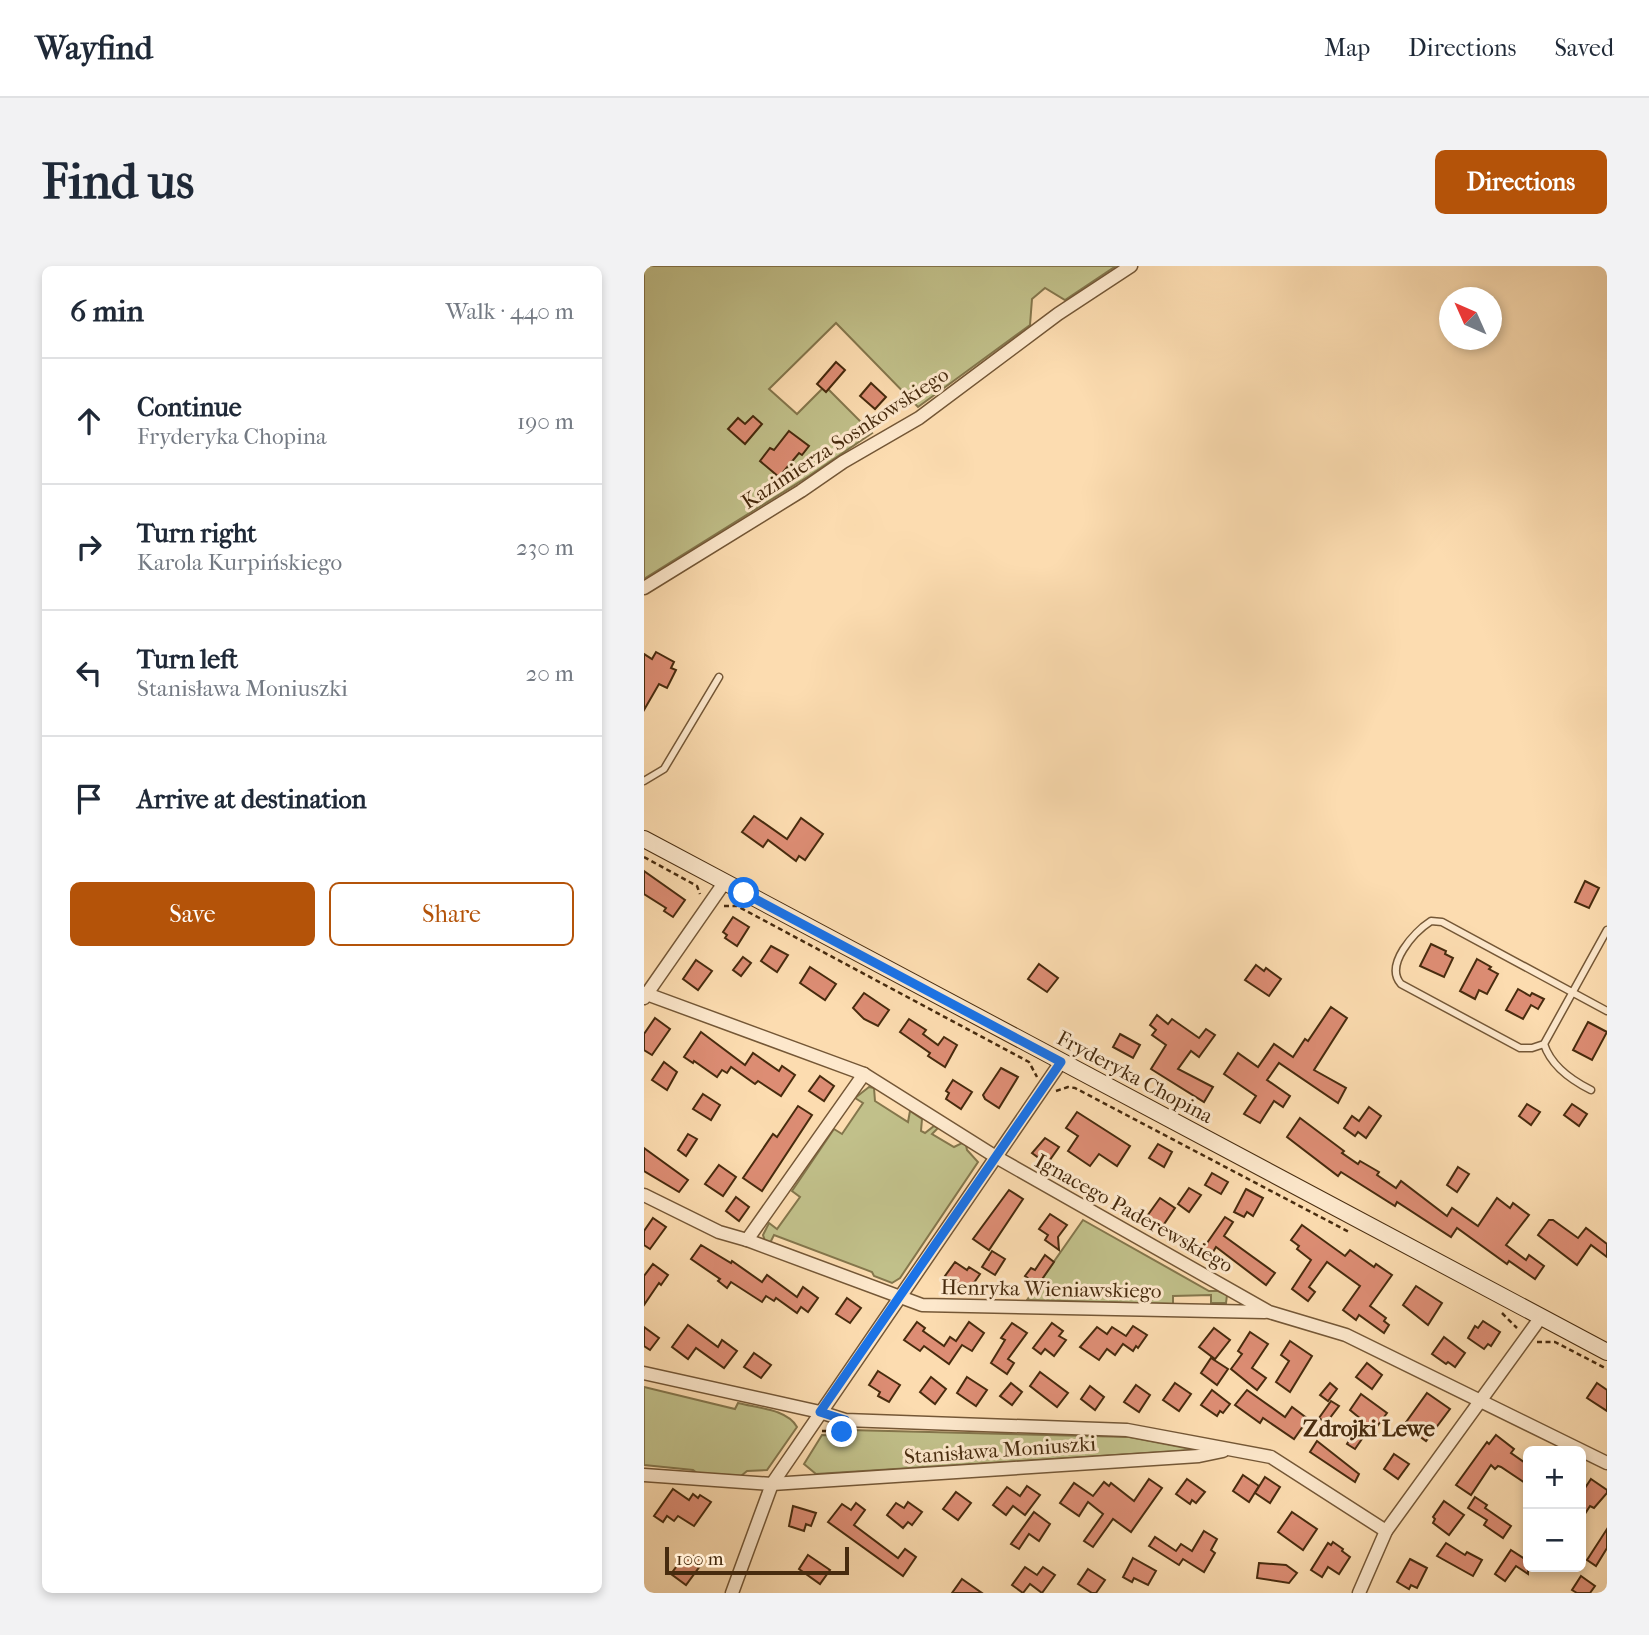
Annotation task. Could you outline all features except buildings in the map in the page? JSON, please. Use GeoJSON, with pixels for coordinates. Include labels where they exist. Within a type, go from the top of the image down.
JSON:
{"type":"FeatureCollection","features":[{"type":"Feature","properties":{"kind":"street","name":"Kazimierza Sosnkowskiego"},"geometry":{"type":"LineString","coordinates":[[644,588],[843,462],[919,418],[1058,314],[1131,266]]}},
{"type":"Feature","properties":{"kind":"street","name":"Fryderyka Chopina"},"geometry":{"type":"LineString","coordinates":[[644,839],[1607,1352]]}},
{"type":"Feature","properties":{"kind":"street"},"geometry":{"type":"LineString","coordinates":[[645,995],[724,883]]}},
{"type":"Feature","properties":{"kind":"street","name":"Ignacego Paderewskiego"},"geometry":{"type":"LineString","coordinates":[[645,995],[864,1074],[996,1157],[1269,1312],[1346,1335],[1607,1463]]}},
{"type":"Feature","properties":{"kind":"street"},"geometry":{"type":"LineString","coordinates":[[732,1593],[772,1484],[1061,1062]]}},
{"type":"Feature","properties":{"kind":"street"},"geometry":{"type":"LineString","coordinates":[[747,1240],[864,1074]]}},
{"type":"Feature","properties":{"kind":"street","name":"Henryka Wieniawskiego"},"geometry":{"type":"LineString","coordinates":[[644,1195],[719,1232],[922,1306],[1269,1312]]}},
{"type":"Feature","properties":{"kind":"street"},"geometry":{"type":"LineString","coordinates":[[1359,1593],[1386,1531],[1541,1317]]}},
{"type":"Feature","properties":{"kind":"street","name":"Stanisława Moniuszki"},"geometry":{"type":"LineString","coordinates":[[644,1373],[845,1420],[1126,1430],[1271,1457],[1386,1531]]}},
{"type":"Feature","properties":{"kind":"street","name":"Stanisława Moniuszki"},"geometry":{"type":"LineString","coordinates":[[644,1475],[772,1484],[1199,1456],[1230,1450]]}},
{"type":"Feature","properties":{"kind":"lane"},"geometry":{"type":"LineString","coordinates":[[644,782],[664,769],[719,677]]}},
{"type":"Feature","properties":{"kind":"lane"},"geometry":{"type":"LineString","coordinates":[[1607,930],[1572,994],[1544,1044],[1532,1048],[1520,1048],[1401,984],[1394,974],[1395,966],[1420,928],[1431,921],[1442,922],[1572,994],[1607,1011]]}},
{"type":"Feature","properties":{"kind":"lane"},"geometry":{"type":"LineString","coordinates":[[1544,1044],[1555,1065],[1591,1090]]}},
{"type":"Feature","properties":{"kind":"path"},"geometry":{"type":"LineString","coordinates":[[644,857],[697,886],[702,900],[715,909],[737,906],[1029,1062],[1039,1081],[1057,1091],[1068,1087],[1075,1088],[1352,1234]]}},
{"type":"Feature","properties":{"kind":"path"},"geometry":{"type":"LineString","coordinates":[[1497,1310],[1533,1341],[1555,1342],[1607,1369]]}},
{"type":"Feature","properties":{"kind":"path"},"geometry":{"type":"LineString","coordinates":[[818,1435],[826,1431],[842,1432],[845,1420]]}},
{"type":"Feature","properties":{"kind":"shaded area"},"geometry":{"type":"Polygon","coordinates":[[[644,266],[1116,266],[1065,300],[1045,288],[1032,299],[1030,325],[918,407],[836,323],[769,389],[797,414],[825,386],[872,433],[809,476],[644,579],[644,266]]]}},
{"type":"Feature","properties":{"kind":"shaded area"},"geometry":{"type":"Polygon","coordinates":[[[869,1087],[874,1088],[875,1101],[908,1122],[910,1111],[922,1119],[921,1131],[925,1133],[934,1126],[938,1128],[932,1134],[954,1147],[962,1143],[966,1145],[978,1162],[900,1278],[892,1283],[874,1276],[872,1272],[774,1235],[770,1243],[765,1241],[763,1235],[769,1223],[777,1229],[800,1197],[792,1191],[834,1129],[842,1134],[863,1103],[855,1098],[869,1087]]]}},
{"type":"Feature","properties":{"kind":"shaded area"},"geometry":{"type":"Polygon","coordinates":[[[1083,1220],[1209,1291],[1227,1295],[1226,1303],[1211,1303],[1211,1295],[1173,1296],[1173,1304],[1027,1300],[1083,1220]]]}},
{"type":"Feature","properties":{"kind":"shaded area"},"geometry":{"type":"Polygon","coordinates":[[[644,1387],[735,1409],[738,1403],[771,1410],[786,1416],[797,1427],[767,1470],[747,1471],[741,1476],[644,1465],[644,1387]]]}},
{"type":"Feature","properties":{"kind":"shaded area"},"geometry":{"type":"Polygon","coordinates":[[[849,1430],[1129,1437],[1196,1450],[816,1474],[804,1464],[822,1435],[843,1436],[849,1430]]]}},
{"type":"Feature","properties":{"kind":"district","name":"Zdrojki Lewe"},"geometry":{"type":"Point","coordinates":[1369,1428]}},
{"type":"Feature","properties":{"kind":"route"},"geometry":{"type":"LineString","coordinates":[[744,893],[1061,1062],[820,1412],[845,1420],[842,1432]]}}]}
